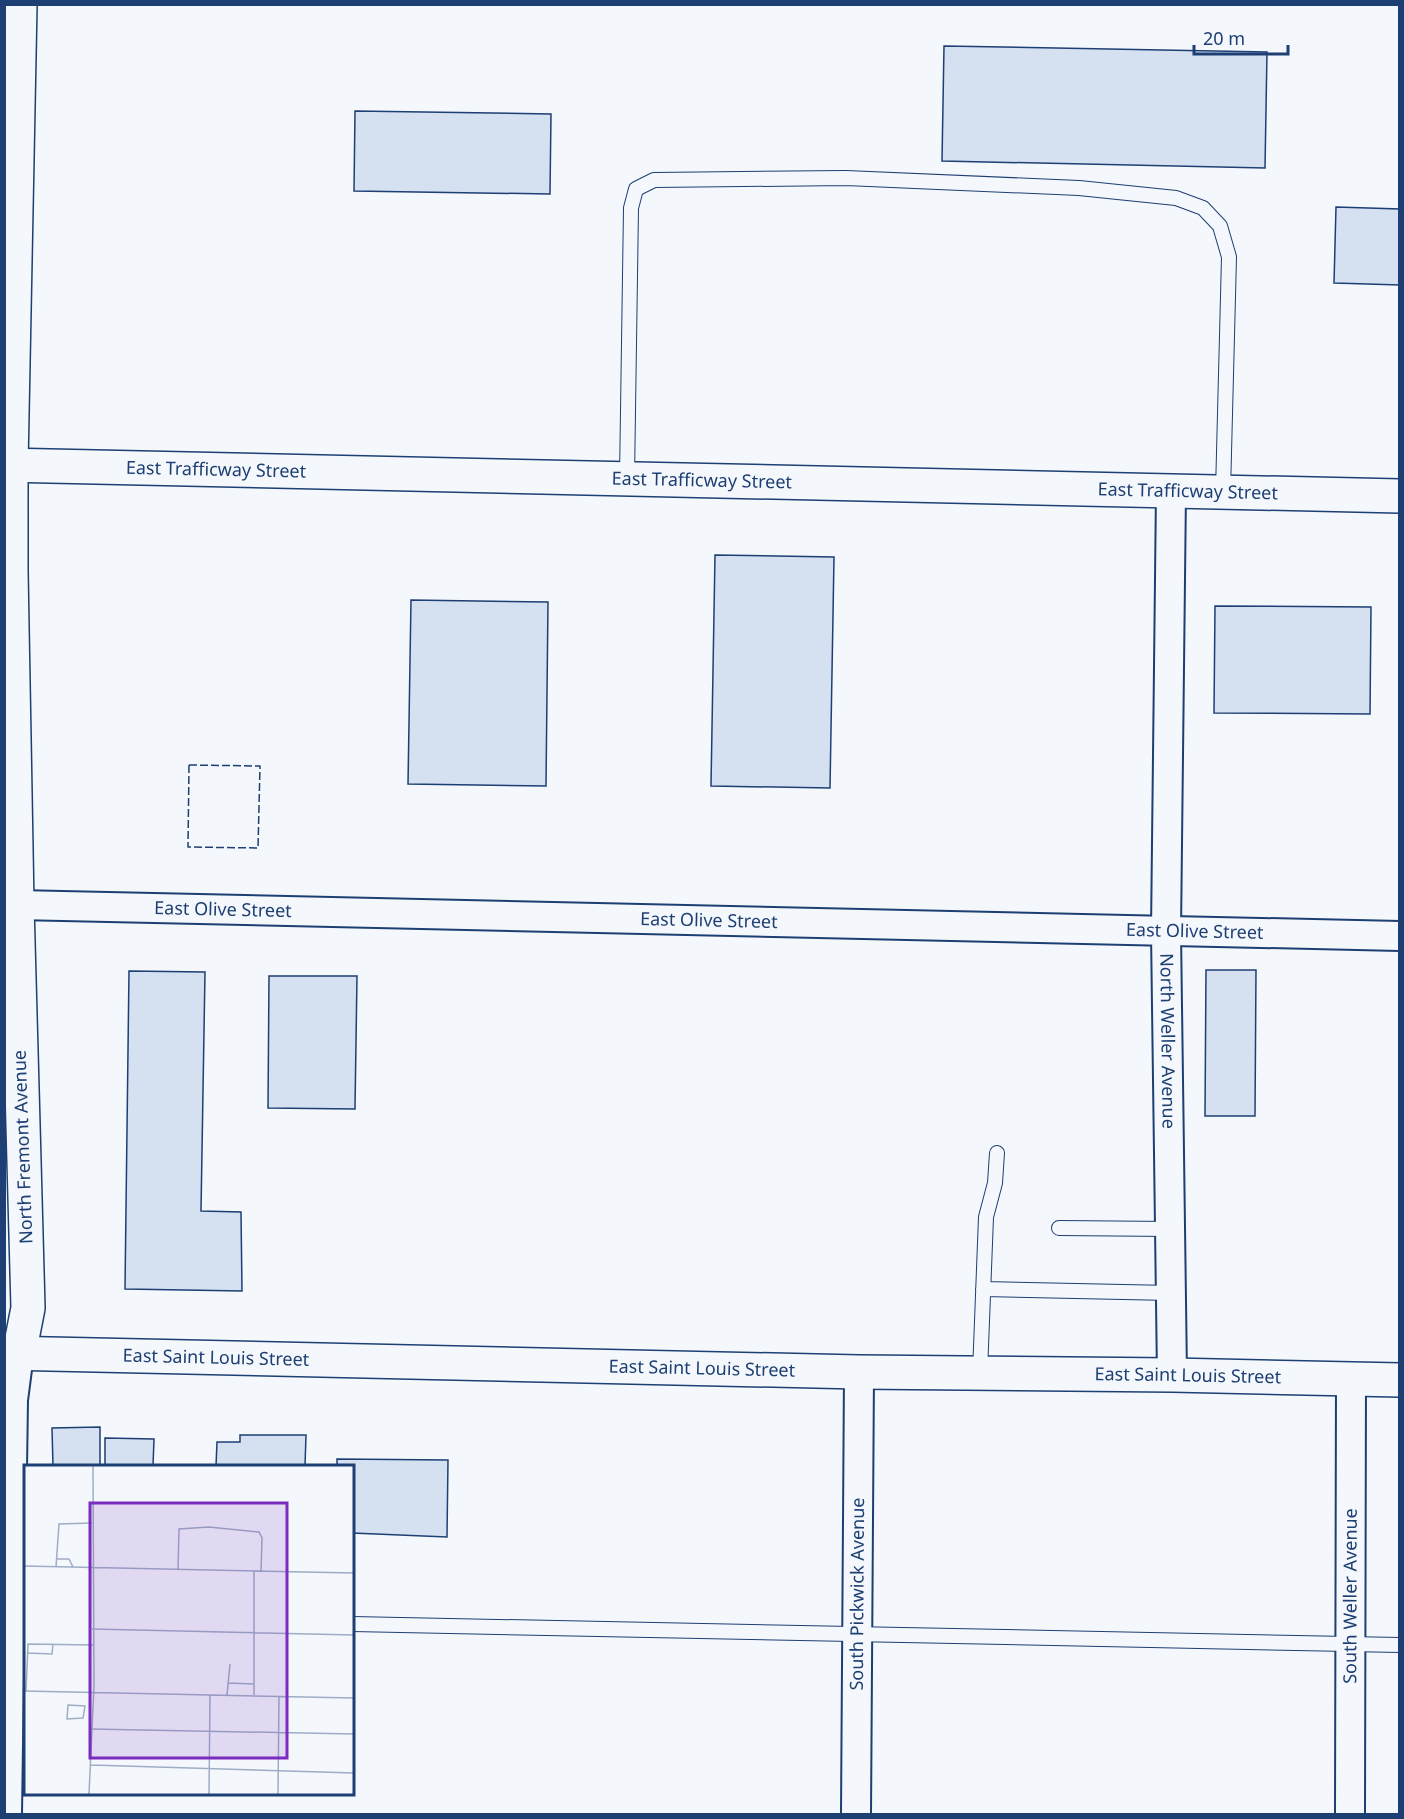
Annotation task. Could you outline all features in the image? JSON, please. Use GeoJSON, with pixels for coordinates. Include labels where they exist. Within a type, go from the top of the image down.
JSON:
{"type":"FeatureCollection","features":[{"type":"Feature","properties":{"kind":"main road","name":"North Fremont Avenue"},"geometry":{"type":"LineString","coordinates":[[12,1353],[28,1308],[12,1015],[17,905],[8,465],[11,149],[20,4]]}},
{"type":"Feature","properties":{"kind":"main road","name":"East Trafficway Street"},"geometry":{"type":"LineString","coordinates":[[8,465],[1400,496]]}},
{"type":"Feature","properties":{"kind":"main road","name":"East Saint Louis Street"},"geometry":{"type":"LineString","coordinates":[[12,1353],[859,1372],[1400,1380]]}},
{"type":"Feature","properties":{"kind":"street","name":"North Weller Avenue"},"geometry":{"type":"LineString","coordinates":[[1171,491],[1166,932],[1172,1375]]}},
{"type":"Feature","properties":{"kind":"street","name":"East Olive Street"},"geometry":{"type":"LineString","coordinates":[[17,905],[1400,936]]}},
{"type":"Feature","properties":{"kind":"street"},"geometry":{"type":"LineString","coordinates":[[7,1815],[18,1617],[8,1486],[14,1400],[12,1353]]}},
{"type":"Feature","properties":{"kind":"street","name":"South Pickwick Avenue"},"geometry":{"type":"LineString","coordinates":[[856,1815],[859,1372]]}},
{"type":"Feature","properties":{"kind":"street","name":"South Weller Avenue"},"geometry":{"type":"LineString","coordinates":[[1350,1815],[1352,1379]]}},
{"type":"Feature","properties":{"kind":"lane"},"geometry":{"type":"LineString","coordinates":[[627,478],[631,208],[636,189],[654,180],[846,178],[1078,188],[1176,198],[1203,208],[1220,226],[1229,256],[1223,492]]}},
{"type":"Feature","properties":{"kind":"lane"},"geometry":{"type":"LineString","coordinates":[[980,1373],[986,1217],[995,1183],[997,1153]]}},
{"type":"Feature","properties":{"kind":"lane"},"geometry":{"type":"LineString","coordinates":[[1059,1228],[1170,1229]]}},
{"type":"Feature","properties":{"kind":"lane"},"geometry":{"type":"LineString","coordinates":[[983,1289],[1171,1293]]}},
{"type":"Feature","properties":{"kind":"lane"},"geometry":{"type":"LineString","coordinates":[[354,1624],[1400,1645]]}},
{"type":"Feature","properties":{"kind":"building"},"geometry":{"type":"Polygon","coordinates":[[[944,46],[1267,52],[1265,168],[942,161],[944,46]]]}},
{"type":"Feature","properties":{"kind":"building"},"geometry":{"type":"Polygon","coordinates":[[[355,111],[551,114],[550,194],[354,191],[355,111]]]}},
{"type":"Feature","properties":{"kind":"building"},"geometry":{"type":"Polygon","coordinates":[[[1336,207],[1400,209],[1400,285],[1334,283],[1336,207]]]}},
{"type":"Feature","properties":{"kind":"building"},"geometry":{"type":"Polygon","coordinates":[[[715,555],[834,557],[830,788],[711,786],[715,555]]]}},
{"type":"Feature","properties":{"kind":"building"},"geometry":{"type":"Polygon","coordinates":[[[411,600],[548,602],[546,786],[408,784],[411,600]]]}},
{"type":"Feature","properties":{"kind":"building"},"geometry":{"type":"Polygon","coordinates":[[[1215,606],[1371,607],[1370,714],[1214,713],[1215,606]]]}},
{"type":"Feature","properties":{"kind":"building"},"geometry":{"type":"Polygon","coordinates":[[[1206,970],[1256,970],[1255,1116],[1205,1116],[1206,970]]]}},
{"type":"Feature","properties":{"kind":"building"},"geometry":{"type":"Polygon","coordinates":[[[129,971],[205,972],[201,1211],[241,1212],[242,1291],[125,1289],[129,971]]]}},
{"type":"Feature","properties":{"kind":"building"},"geometry":{"type":"Polygon","coordinates":[[[269,976],[357,976],[355,1109],[268,1108],[269,976]]]}},
{"type":"Feature","properties":{"kind":"building"},"geometry":{"type":"Polygon","coordinates":[[[100,1427],[100,1465],[53,1465],[52,1428],[100,1427]]]}},
{"type":"Feature","properties":{"kind":"building"},"geometry":{"type":"Polygon","coordinates":[[[240,1435],[306,1435],[305,1465],[216,1465],[217,1442],[240,1442],[240,1435]]]}},
{"type":"Feature","properties":{"kind":"building"},"geometry":{"type":"Polygon","coordinates":[[[105,1438],[154,1439],[153,1465],[105,1465],[105,1438]]]}},
{"type":"Feature","properties":{"kind":"building"},"geometry":{"type":"Polygon","coordinates":[[[337,1459],[448,1460],[447,1537],[354,1533],[354,1465],[337,1465],[337,1459]]]}},
{"type":"Feature","properties":{"kind":"fence"},"geometry":{"type":"LineString","coordinates":[[189,765],[260,766],[258,848],[188,847],[189,765]]}}]}
